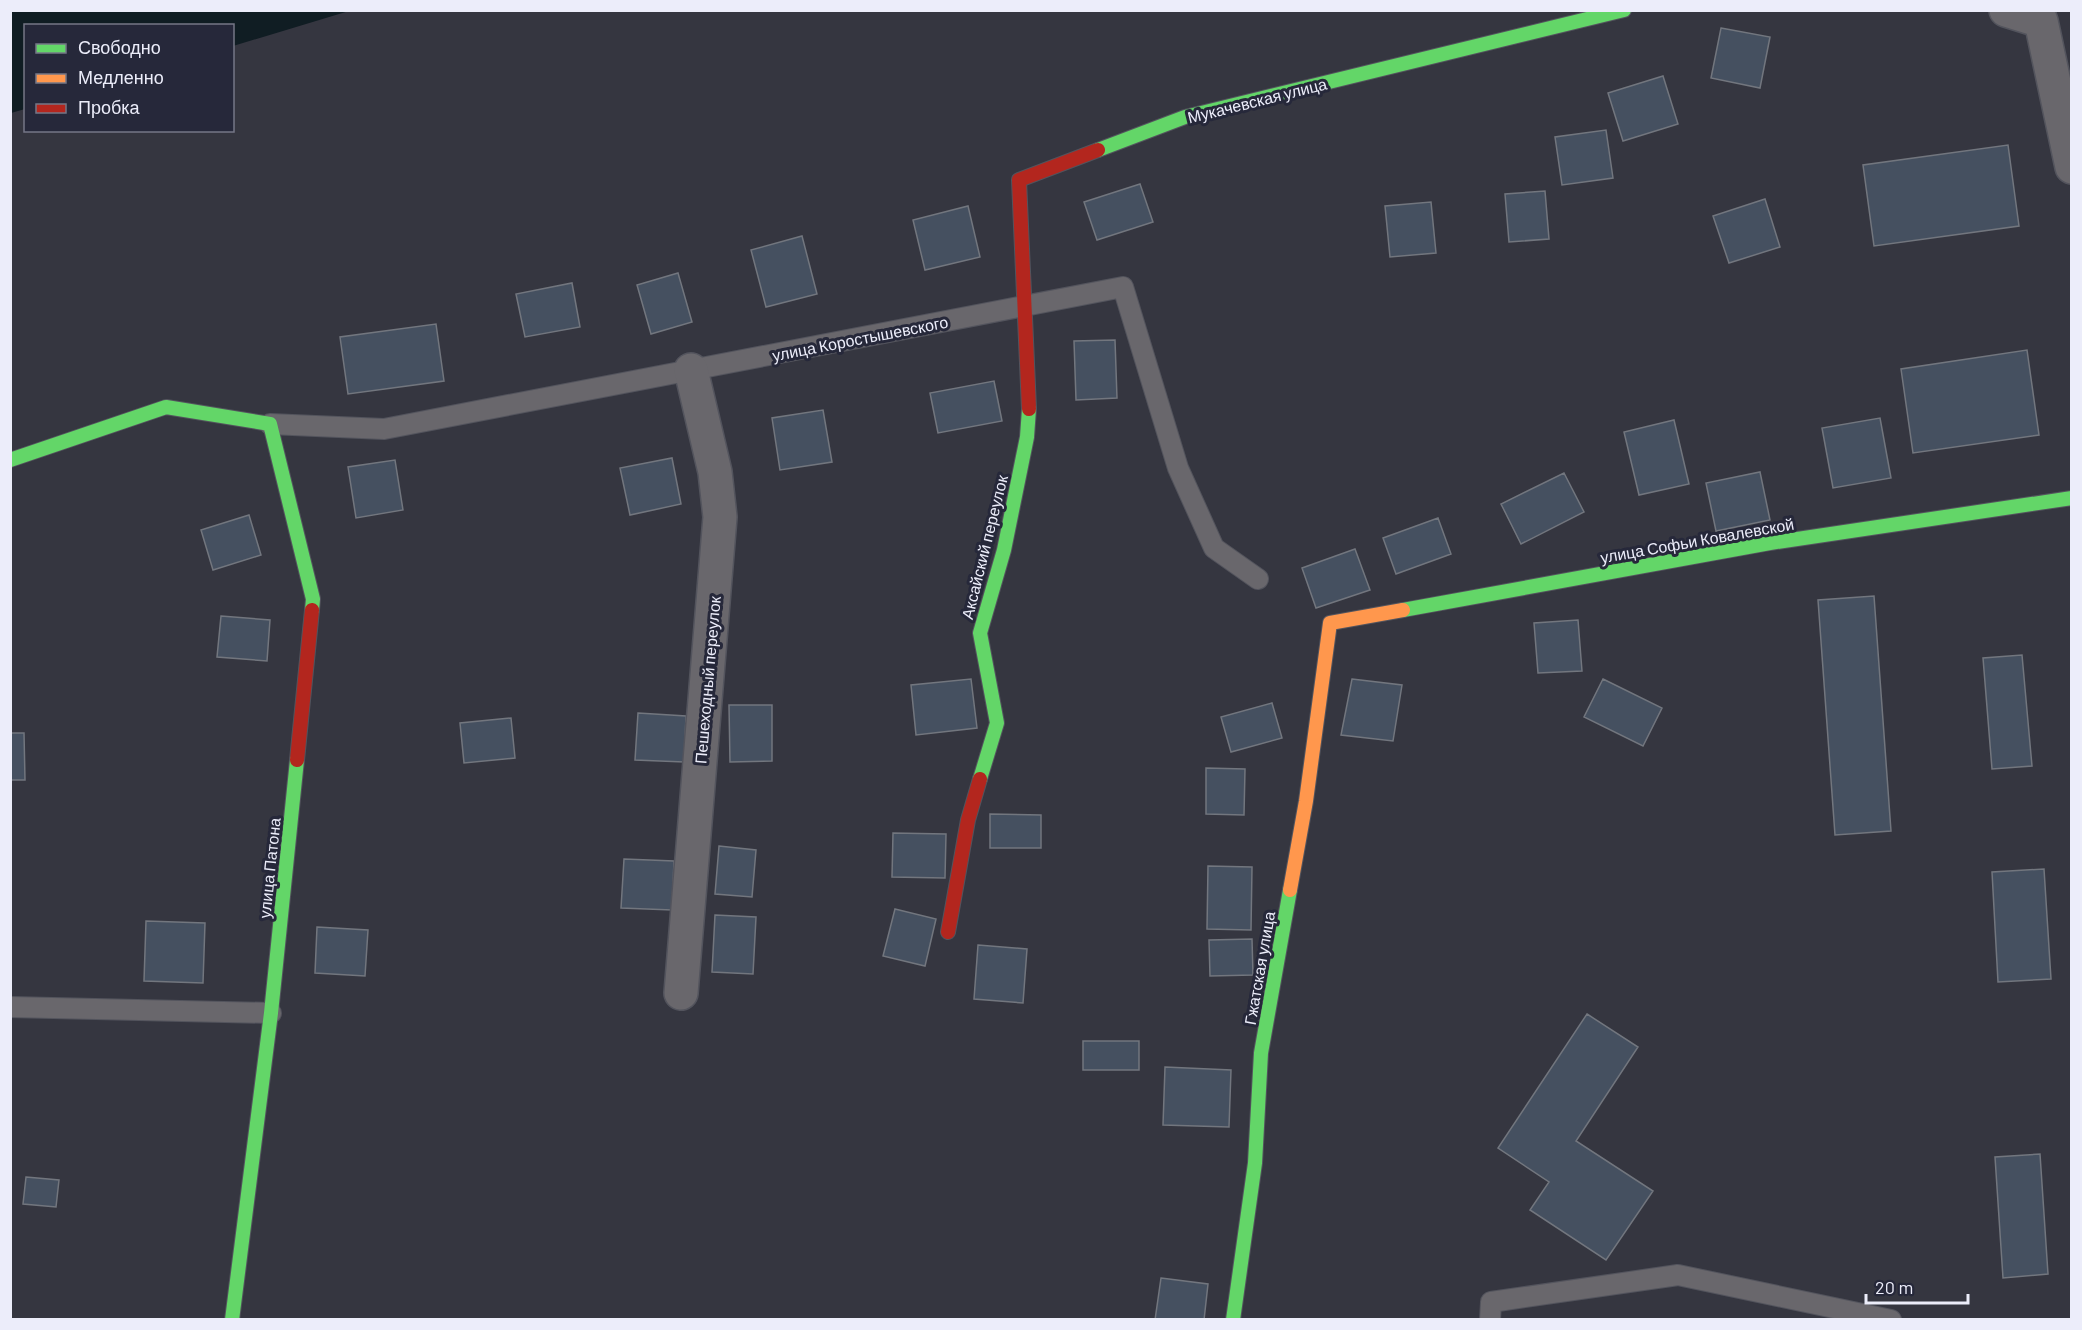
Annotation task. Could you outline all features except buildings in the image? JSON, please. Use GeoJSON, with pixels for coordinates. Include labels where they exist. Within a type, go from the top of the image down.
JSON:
{"type":"FeatureCollection","features":[{"type":"Feature","properties":{"kind":"street","name":"Мукачевская улица"},"geometry":{"type":"LineString","coordinates":[[1024,307],[1019,180],[1185,117],[1624,10]]}},
{"type":"Feature","properties":{"kind":"street"},"geometry":{"type":"LineString","coordinates":[[2006,10],[2041,21],[2072,167]]}},
{"type":"Feature","properties":{"kind":"street","name":"Аксайский переулок"},"geometry":{"type":"LineString","coordinates":[[948,932],[968,820],[997,723],[980,633],[1004,550],[1027,437],[1029,403],[1024,307]]}},
{"type":"Feature","properties":{"kind":"street","name":"Пешеходный переулок"},"geometry":{"type":"LineString","coordinates":[[681,993],[720,517],[716,472],[691,370]]}},
{"type":"Feature","properties":{"kind":"street"},"geometry":{"type":"LineString","coordinates":[[10,460],[166,407],[270,424]]}},
{"type":"Feature","properties":{"kind":"street","name":"улица Патона"},"geometry":{"type":"LineString","coordinates":[[232,1320],[271,1013],[313,599],[270,424]]}},
{"type":"Feature","properties":{"kind":"street","name":"улица Софьи Ковалевской"},"geometry":{"type":"LineString","coordinates":[[1330,623],[1770,543],[2072,498]]}},
{"type":"Feature","properties":{"kind":"street","name":"Гжатская улица"},"geometry":{"type":"LineString","coordinates":[[1233,1320],[1255,1163],[1261,1053],[1306,801],[1330,623]]}},
{"type":"Feature","properties":{"kind":"lane","name":"улица Коростышевского"},"geometry":{"type":"LineString","coordinates":[[270,424],[384,429],[1123,287],[1178,468],[1214,548],[1258,579]]}},
{"type":"Feature","properties":{"kind":"lane"},"geometry":{"type":"LineString","coordinates":[[10,1008],[271,1013]]}},
{"type":"Feature","properties":{"kind":"lane"},"geometry":{"type":"LineString","coordinates":[[1490,1320],[1491,1302],[1678,1275],[1891,1320]]}},
{"type":"Feature","properties":{"kind":"shaded area"},"geometry":{"type":"Polygon","coordinates":[[[11,10],[349,10],[234,46],[234,24],[24,24],[24,109],[11,113],[11,10]]]}},
{"type":"Feature","properties":{"kind":"traffic: fast"},"geometry":{"type":"LineString","coordinates":[[1098,150],[1185,117],[1624,10]]}},
{"type":"Feature","properties":{"kind":"traffic: fast"},"geometry":{"type":"LineString","coordinates":[[10,460],[166,407],[270,424],[313,599],[312,610]]}},
{"type":"Feature","properties":{"kind":"traffic: fast"},"geometry":{"type":"LineString","coordinates":[[980,779],[997,723],[980,633],[1004,550],[1027,437],[1029,409]]}},
{"type":"Feature","properties":{"kind":"traffic: fast"},"geometry":{"type":"LineString","coordinates":[[1403,610],[1770,543],[2072,498]]}},
{"type":"Feature","properties":{"kind":"traffic: fast"},"geometry":{"type":"LineString","coordinates":[[232,1320],[271,1013],[297,760]]}},
{"type":"Feature","properties":{"kind":"traffic: fast"},"geometry":{"type":"LineString","coordinates":[[1233,1320],[1255,1163],[1261,1053],[1290,890]]}},
{"type":"Feature","properties":{"kind":"traffic: slow"},"geometry":{"type":"LineString","coordinates":[[1290,890],[1306,801],[1330,623],[1403,610]]}},
{"type":"Feature","properties":{"kind":"traffic: jam"},"geometry":{"type":"LineString","coordinates":[[1029,409],[1019,180],[1098,150]]}},
{"type":"Feature","properties":{"kind":"traffic: jam"},"geometry":{"type":"LineString","coordinates":[[297,760],[312,610]]}},
{"type":"Feature","properties":{"kind":"traffic: jam"},"geometry":{"type":"LineString","coordinates":[[948,932],[968,820],[980,779]]}}]}
